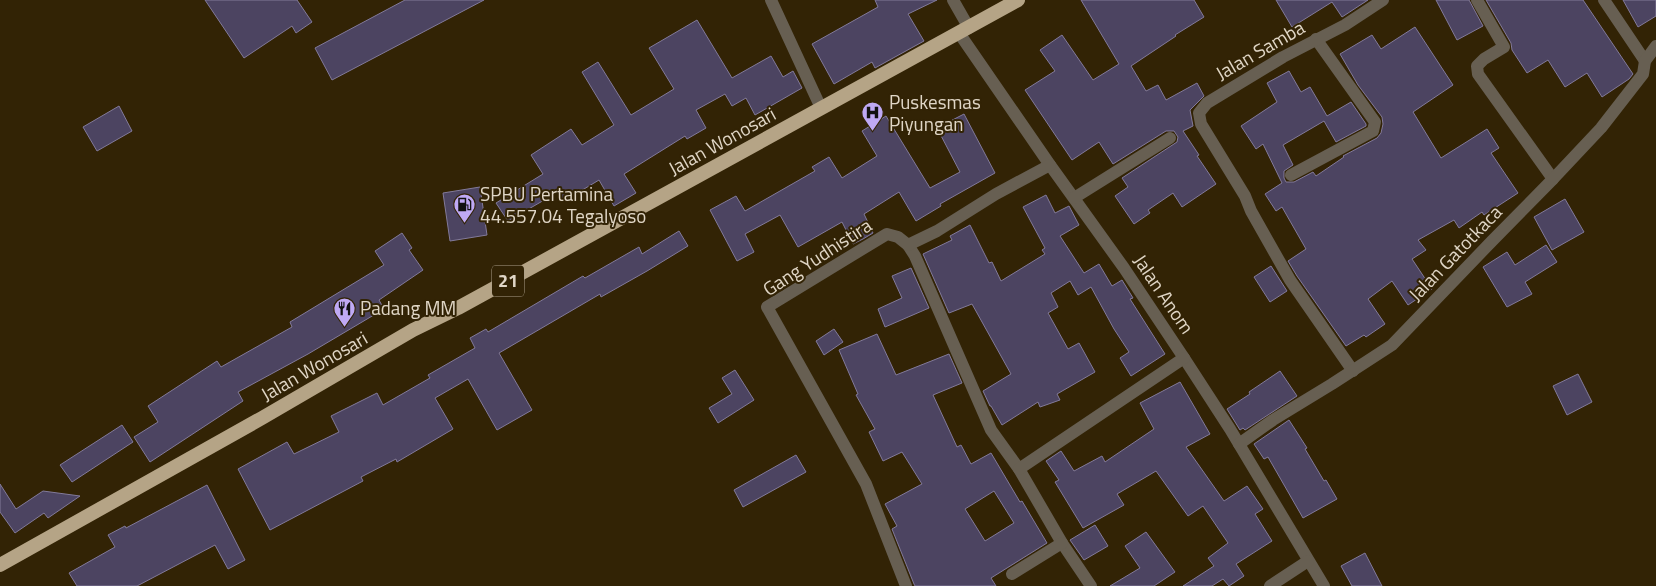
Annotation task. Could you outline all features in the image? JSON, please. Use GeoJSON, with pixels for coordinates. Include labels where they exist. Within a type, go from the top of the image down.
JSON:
{"type":"FeatureCollection","features":[{"type":"Feature","properties":{"kind":"highway","name":"Jalan Wonosari"},"geometry":{"type":"LineString","coordinates":[[0,565],[262,418],[413,330],[458,308],[1018,0]]}},
{"type":"Feature","properties":{"kind":"street"},"geometry":{"type":"LineString","coordinates":[[771,0],[821,108]]}},
{"type":"Feature","properties":{"kind":"street","name":"Jalan Anom"},"geometry":{"type":"LineString","coordinates":[[953,0],[964,30],[1050,165],[1124,268],[1184,358],[1239,444],[1324,586]]}},
{"type":"Feature","properties":{"kind":"street","name":"Jalan Samba"},"geometry":{"type":"LineString","coordinates":[[1353,371],[1290,280],[1251,211],[1245,196],[1201,124],[1199,113],[1207,103],[1316,39],[1345,25],[1383,0]]}},
{"type":"Feature","properties":{"kind":"street"},"geometry":{"type":"LineString","coordinates":[[1477,0],[1504,47],[1484,59],[1477,66],[1478,74],[1553,180]]}},
{"type":"Feature","properties":{"kind":"street"},"geometry":{"type":"LineString","coordinates":[[1604,0],[1645,61]]}},
{"type":"Feature","properties":{"kind":"street"},"geometry":{"type":"LineString","coordinates":[[1290,175],[1373,131],[1375,127],[1375,122],[1316,39]]}},
{"type":"Feature","properties":{"kind":"street","name":"Jalan Gatotkaca"},"geometry":{"type":"LineString","coordinates":[[1239,444],[1273,420],[1392,345],[1553,180],[1607,120],[1643,74],[1645,61],[1656,46]]}},
{"type":"Feature","properties":{"kind":"street"},"geometry":{"type":"LineString","coordinates":[[1074,198],[1170,138]]}},
{"type":"Feature","properties":{"kind":"street"},"geometry":{"type":"LineString","coordinates":[[1050,165],[996,194],[937,231],[908,245],[915,256],[991,430],[1019,468],[1062,543],[1091,586]]}},
{"type":"Feature","properties":{"kind":"street","name":"Gang Yudhistira"},"geometry":{"type":"LineString","coordinates":[[906,586],[863,477],[803,374],[767,307],[887,234],[898,237],[908,245]]}},
{"type":"Feature","properties":{"kind":"street"},"geometry":{"type":"LineString","coordinates":[[1019,468],[1184,358]]}},
{"type":"Feature","properties":{"kind":"street"},"geometry":{"type":"LineString","coordinates":[[1012,574],[1062,543]]}},
{"type":"Feature","properties":{"kind":"street"},"geometry":{"type":"LineString","coordinates":[[1270,586],[1308,561]]}},
{"type":"Feature","properties":{"kind":"building"},"geometry":{"type":"Polygon","coordinates":[[[205,0],[297,0],[312,22],[296,33],[292,26],[244,58],[205,0]]]}},
{"type":"Feature","properties":{"kind":"building"},"geometry":{"type":"Polygon","coordinates":[[[405,0],[484,0],[332,80],[315,48],[405,0]]]}},
{"type":"Feature","properties":{"kind":"building"},"geometry":{"type":"Polygon","coordinates":[[[875,0],[937,0],[908,14],[924,41],[875,68],[872,62],[834,84],[812,44],[878,7],[875,0]]]}},
{"type":"Feature","properties":{"kind":"building"},"geometry":{"type":"Polygon","coordinates":[[[1081,0],[1194,0],[1204,17],[1131,66],[1146,91],[1158,85],[1166,100],[1197,83],[1204,96],[1190,110],[1193,126],[1183,131],[1216,184],[1182,207],[1173,193],[1148,210],[1150,213],[1134,224],[1115,196],[1128,187],[1122,178],[1177,142],[1178,137],[1174,131],[1166,131],[1113,164],[1099,142],[1072,160],[1025,90],[1055,71],[1040,50],[1062,35],[1093,80],[1119,64],[1081,0]]]}},
{"type":"Feature","properties":{"kind":"building"},"geometry":{"type":"Polygon","coordinates":[[[1276,0],[1368,0],[1342,17],[1332,2],[1292,27],[1276,0]]]}},
{"type":"Feature","properties":{"kind":"building"},"geometry":{"type":"Polygon","coordinates":[[[1436,0],[1469,0],[1483,26],[1457,40],[1436,0]]]}},
{"type":"Feature","properties":{"kind":"building"},"geometry":{"type":"Polygon","coordinates":[[[1486,0],[1583,0],[1633,74],[1629,79],[1602,97],[1587,73],[1565,87],[1548,60],[1527,73],[1512,50],[1511,43],[1486,0]]]}},
{"type":"Feature","properties":{"kind":"building"},"geometry":{"type":"Polygon","coordinates":[[[1623,0],[1656,0],[1656,16],[1638,27],[1623,0]]]}},
{"type":"Feature","properties":{"kind":"building"},"geometry":{"type":"Polygon","coordinates":[[[697,20],[732,78],[771,56],[783,77],[793,71],[802,88],[755,115],[746,98],[732,106],[725,94],[696,110],[706,128],[687,139],[685,136],[624,174],[636,193],[614,206],[599,180],[564,201],[558,192],[508,221],[496,203],[543,174],[531,155],[571,129],[582,145],[614,125],[582,72],[598,62],[631,115],[674,89],[649,48],[697,20]]]}},
{"type":"Feature","properties":{"kind":"building"},"geometry":{"type":"Polygon","coordinates":[[[1415,27],[1453,85],[1413,112],[1441,158],[1487,129],[1499,148],[1491,153],[1518,193],[1484,215],[1482,212],[1459,228],[1454,220],[1418,240],[1426,250],[1412,259],[1432,289],[1408,305],[1392,281],[1368,299],[1385,324],[1366,337],[1364,335],[1346,346],[1288,261],[1306,249],[1282,207],[1276,211],[1265,194],[1282,183],[1263,144],[1256,149],[1241,126],[1277,102],[1267,83],[1289,71],[1301,92],[1310,87],[1327,116],[1351,102],[1366,126],[1336,142],[1324,121],[1283,145],[1293,165],[1284,171],[1286,182],[1294,182],[1313,172],[1316,176],[1343,156],[1377,138],[1381,133],[1383,124],[1382,117],[1358,85],[1340,54],[1372,35],[1381,49],[1415,27]]]}},
{"type":"Feature","properties":{"kind":"building"},"geometry":{"type":"Polygon","coordinates":[[[119,106],[132,131],[97,151],[83,127],[119,106]]]}},
{"type":"Feature","properties":{"kind":"building"},"geometry":{"type":"Polygon","coordinates":[[[964,114],[995,173],[940,204],[941,206],[916,221],[899,192],[864,214],[873,233],[863,239],[853,244],[842,222],[798,247],[780,215],[745,234],[754,252],[737,261],[710,210],[736,196],[745,211],[815,171],[812,167],[829,157],[842,178],[877,156],[862,131],[886,116],[930,188],[960,172],[937,128],[964,114]]]}},
{"type":"Feature","properties":{"kind":"building"},"geometry":{"type":"Polygon","coordinates":[[[480,187],[487,235],[450,241],[443,193],[480,187]]]}},
{"type":"Feature","properties":{"kind":"building"},"geometry":{"type":"Polygon","coordinates":[[[1046,195],[1055,213],[1069,206],[1079,225],[1060,236],[1084,273],[1099,264],[1112,286],[1122,280],[1133,298],[1130,299],[1165,354],[1131,376],[1120,358],[1129,352],[1091,287],[1078,295],[1070,281],[1051,293],[1058,307],[1048,313],[1068,349],[1079,343],[1095,372],[1057,394],[1060,400],[1040,407],[1038,402],[1002,425],[983,391],[1011,374],[972,304],[949,313],[923,254],[952,240],[950,236],[970,225],[989,263],[992,262],[1001,281],[1045,254],[1042,250],[1045,248],[1023,207],[1046,195]]]}},
{"type":"Feature","properties":{"kind":"building"},"geometry":{"type":"Polygon","coordinates":[[[1565,199],[1584,232],[1552,250],[1534,217],[1565,199]]]}},
{"type":"Feature","properties":{"kind":"building"},"geometry":{"type":"Polygon","coordinates":[[[679,231],[688,246],[601,297],[600,294],[499,353],[532,410],[497,430],[468,379],[435,398],[453,429],[397,462],[396,459],[361,477],[363,481],[270,530],[238,469],[287,442],[294,454],[339,432],[331,416],[377,393],[383,405],[430,378],[428,375],[475,348],[470,338],[486,329],[488,332],[583,276],[585,278],[639,247],[642,254],[679,231]]]}},
{"type":"Feature","properties":{"kind":"building"},"geometry":{"type":"Polygon","coordinates":[[[402,233],[412,248],[409,250],[423,270],[379,300],[384,309],[308,354],[238,392],[243,401],[150,462],[134,437],[158,422],[148,406],[217,361],[221,367],[292,327],[290,322],[384,265],[375,251],[402,233]]]}},
{"type":"Feature","properties":{"kind":"building"},"geometry":{"type":"Polygon","coordinates":[[[1546,245],[1557,262],[1525,282],[1532,294],[1507,307],[1483,267],[1507,252],[1515,265],[1546,245]]]}},
{"type":"Feature","properties":{"kind":"building"},"geometry":{"type":"Polygon","coordinates":[[[1271,266],[1287,291],[1270,302],[1254,277],[1271,266]]]}},
{"type":"Feature","properties":{"kind":"building"},"geometry":{"type":"Polygon","coordinates":[[[911,268],[929,308],[885,327],[878,309],[902,298],[892,276],[911,268]]]}},
{"type":"Feature","properties":{"kind":"building"},"geometry":{"type":"Polygon","coordinates":[[[834,329],[843,342],[824,355],[816,341],[834,329]]]}},
{"type":"Feature","properties":{"kind":"building"},"geometry":{"type":"Polygon","coordinates":[[[877,334],[896,375],[949,354],[962,383],[933,395],[957,447],[961,445],[971,464],[991,453],[1047,543],[991,578],[996,586],[915,586],[892,529],[897,526],[885,504],[922,484],[902,452],[883,461],[869,432],[875,429],[856,395],[858,394],[839,350],[877,334]],[[994,491],[965,509],[985,541],[1014,523],[994,491]]]}},
{"type":"Feature","properties":{"kind":"building"},"geometry":{"type":"Polygon","coordinates":[[[735,370],[754,400],[718,423],[709,408],[732,394],[722,378],[735,370]]]}},
{"type":"Feature","properties":{"kind":"building"},"geometry":{"type":"Polygon","coordinates":[[[1280,371],[1297,396],[1245,430],[1243,428],[1240,430],[1227,409],[1280,371]]]}},
{"type":"Feature","properties":{"kind":"building"},"geometry":{"type":"Polygon","coordinates":[[[1578,374],[1592,402],[1567,415],[1553,386],[1578,374]]]}},
{"type":"Feature","properties":{"kind":"building"},"geometry":{"type":"Polygon","coordinates":[[[1180,382],[1210,434],[1186,447],[1224,501],[1247,486],[1263,509],[1255,514],[1272,541],[1236,564],[1244,576],[1229,586],[1223,579],[1212,586],[1183,586],[1214,566],[1208,558],[1228,543],[1203,506],[1188,516],[1156,471],[1117,494],[1124,505],[1083,528],[1055,482],[1059,480],[1046,461],[1061,451],[1074,471],[1102,456],[1105,462],[1154,429],[1140,403],[1180,382]]]}},
{"type":"Feature","properties":{"kind":"building"},"geometry":{"type":"Polygon","coordinates":[[[1289,420],[1307,448],[1305,449],[1324,481],[1326,480],[1337,499],[1303,518],[1268,457],[1264,459],[1254,444],[1289,420]]]}},
{"type":"Feature","properties":{"kind":"building"},"geometry":{"type":"Polygon","coordinates":[[[122,425],[133,442],[72,482],[60,465],[122,425]]]}},
{"type":"Feature","properties":{"kind":"building"},"geometry":{"type":"Polygon","coordinates":[[[796,455],[806,472],[743,507],[734,490],[796,455]]]}},
{"type":"Feature","properties":{"kind":"building"},"geometry":{"type":"Polygon","coordinates":[[[0,484],[16,509],[43,491],[80,496],[48,518],[44,513],[15,533],[0,512],[0,484]]]}},
{"type":"Feature","properties":{"kind":"building"},"geometry":{"type":"Polygon","coordinates":[[[207,485],[245,560],[228,569],[215,545],[137,586],[77,586],[69,573],[115,547],[108,535],[125,526],[126,528],[207,485]]]}},
{"type":"Feature","properties":{"kind":"building"},"geometry":{"type":"Polygon","coordinates":[[[1095,525],[1108,546],[1084,560],[1070,540],[1095,525]]]}},
{"type":"Feature","properties":{"kind":"building"},"geometry":{"type":"Polygon","coordinates":[[[1146,532],[1175,572],[1154,586],[1110,586],[1140,568],[1125,546],[1146,532]]]}},
{"type":"Feature","properties":{"kind":"building"},"geometry":{"type":"Polygon","coordinates":[[[1365,553],[1382,586],[1352,586],[1341,566],[1365,553]]]}},
{"type":"Feature","properties":{"kind":"place","name":"Puskesmas Piyungan"},"geometry":{"type":"Point","coordinates":[873,132]}},
{"type":"Feature","properties":{"kind":"place","name":"SPBU Pertamina 44.557.04 Tegalyoso"},"geometry":{"type":"Point","coordinates":[464,224]}},
{"type":"Feature","properties":{"kind":"place","name":"Padang MM"},"geometry":{"type":"Point","coordinates":[344,327]}}]}
